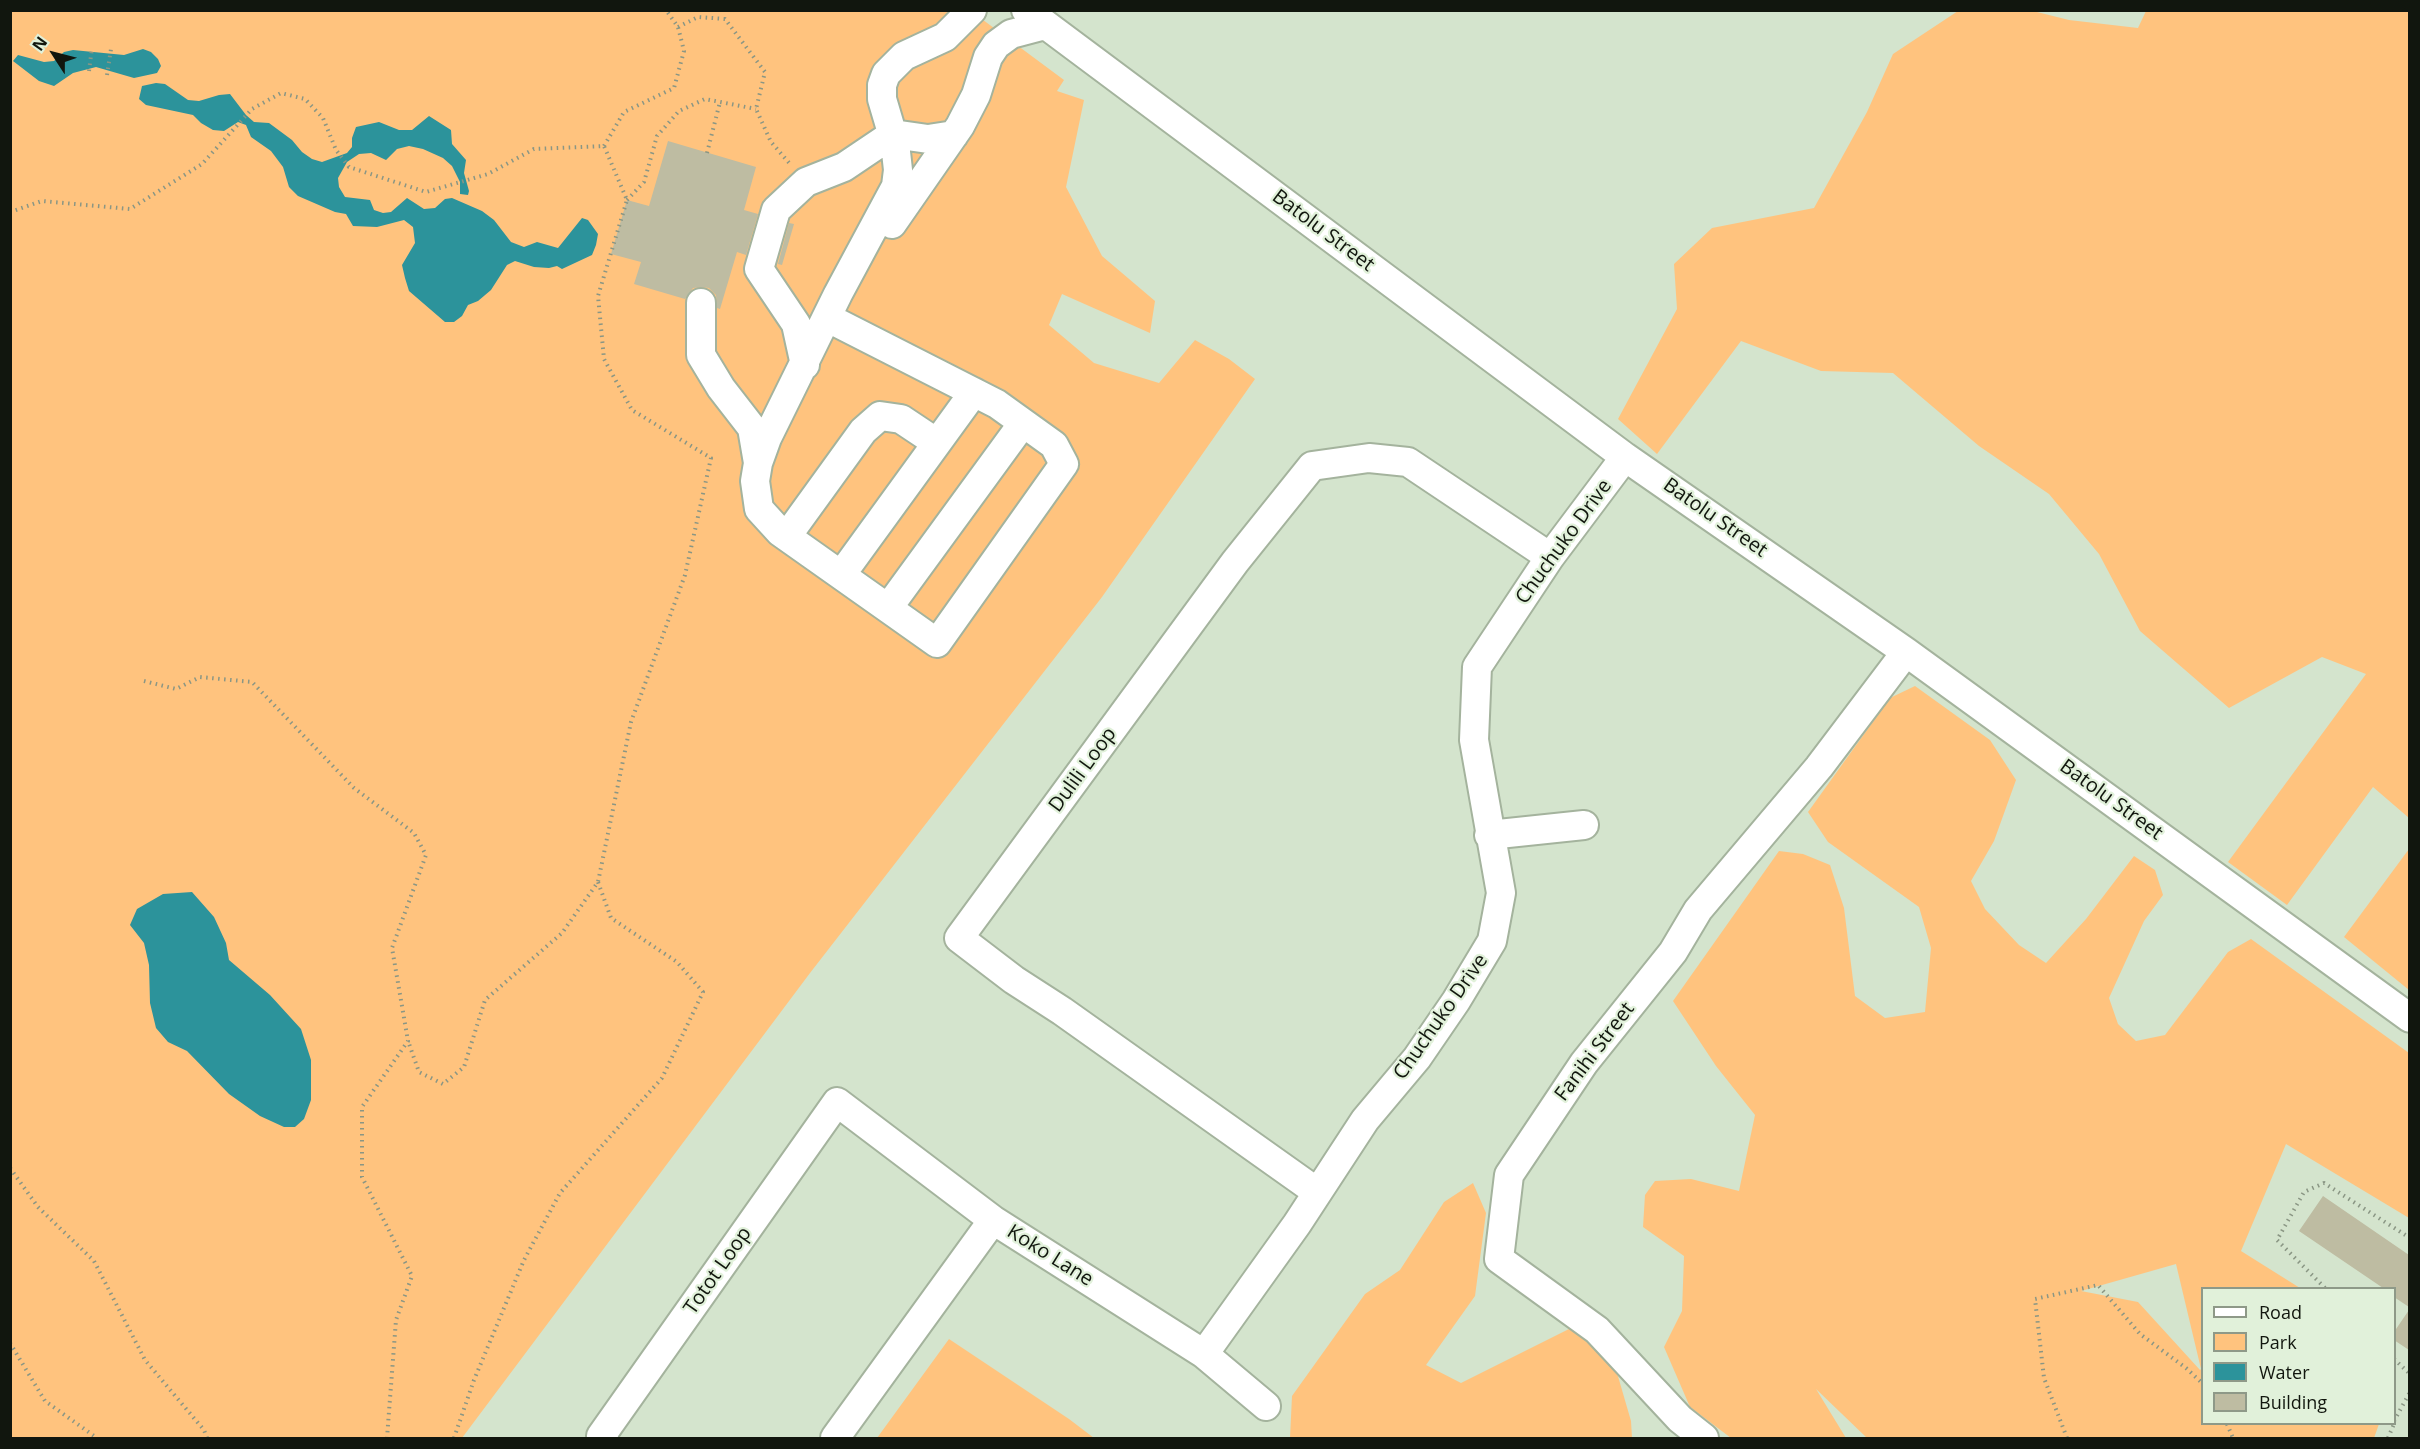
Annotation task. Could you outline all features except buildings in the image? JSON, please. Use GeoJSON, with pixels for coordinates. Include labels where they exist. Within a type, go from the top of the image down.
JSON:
{"type":"FeatureCollection","features":[{"type":"Feature","properties":{"kind":"street"},"geometry":{"type":"LineString","coordinates":[[825,323],[997,404],[1054,445],[1064,464],[937,643],[787,536],[759,509],[755,481],[758,463],[767,438],[825,323],[896,186],[898,170],[893,134],[882,99],[882,86],[886,74],[904,56],[945,37],[972,10]]}},
{"type":"Feature","properties":{"kind":"street"},"geometry":{"type":"LineString","coordinates":[[825,323],[954,135],[976,95],[988,57],[996,45],[1036,17]]}},
{"type":"Feature","properties":{"kind":"street","name":"Batolu Street"},"geometry":{"type":"LineString","coordinates":[[1036,17],[1625,457],[1906,652],[2256,904],[2409,1018]]}},
{"type":"Feature","properties":{"kind":"street"},"geometry":{"type":"LineString","coordinates":[[805,365],[796,324],[759,269],[777,210],[806,182],[844,167],[893,134],[928,139],[954,135]]}},
{"type":"Feature","properties":{"kind":"street"},"geometry":{"type":"LineString","coordinates":[[701,303],[701,355],[721,388],[752,428],[758,463]]}},
{"type":"Feature","properties":{"kind":"street"},"geometry":{"type":"LineString","coordinates":[[841,575],[974,392]]}},
{"type":"Feature","properties":{"kind":"street"},"geometry":{"type":"LineString","coordinates":[[787,536],[863,431],[880,416],[901,419],[937,443]]}},
{"type":"Feature","properties":{"kind":"street"},"geometry":{"type":"LineString","coordinates":[[888,608],[1023,423]]}},
{"type":"Feature","properties":{"kind":"street","name":"Chuchuko Drive"},"geometry":{"type":"LineString","coordinates":[[1204,1354],[1365,1120],[1417,1058],[1456,1001],[1492,941],[1501,893],[1474,740],[1477,667],[1550,556],[1625,457]]}},
{"type":"Feature","properties":{"kind":"street","name":"Dulili Loop"},"geometry":{"type":"LineString","coordinates":[[1317,1192],[1062,1011],[1014,980],[959,938],[1235,562],[1312,466],[1369,458],[1408,462],[1550,556]]}},
{"type":"Feature","properties":{"kind":"street","name":"Fanihi Street"},"geometry":{"type":"LineString","coordinates":[[1704,1438],[1680,1419],[1597,1330],[1499,1258],[1509,1175],[1584,1063],[1673,952],[1698,910],[1819,767],[1906,652]]}},
{"type":"Feature","properties":{"kind":"street"},"geometry":{"type":"LineString","coordinates":[[1489,835],[1584,825]]}},
{"type":"Feature","properties":{"kind":"street","name":"Koko Lane"},"geometry":{"type":"LineString","coordinates":[[837,1102],[993,1220],[1204,1354],[1266,1406]]}},
{"type":"Feature","properties":{"kind":"street","name":"Totot Loop"},"geometry":{"type":"LineString","coordinates":[[604,1438],[601,1436],[837,1102]]}},
{"type":"Feature","properties":{"kind":"street"},"geometry":{"type":"LineString","coordinates":[[835,1438],[993,1220]]}},
{"type":"Feature","properties":{"kind":"path"},"geometry":{"type":"LineString","coordinates":[[603,146],[624,112],[674,88],[684,51],[678,27],[666,10]]}},
{"type":"Feature","properties":{"kind":"path"},"geometry":{"type":"LineString","coordinates":[[678,27],[698,17],[724,19],[765,72],[756,109],[771,142],[806,182]]}},
{"type":"Feature","properties":{"kind":"path"},"geometry":{"type":"LineString","coordinates":[[88,71],[92,48]]}},
{"type":"Feature","properties":{"kind":"path"},"geometry":{"type":"LineString","coordinates":[[107,75],[111,49]]}},
{"type":"Feature","properties":{"kind":"path"},"geometry":{"type":"LineString","coordinates":[[10,212],[42,201],[130,209],[202,164],[252,109],[280,93],[305,99],[323,118],[336,150],[349,168],[426,192],[488,174],[534,149],[603,146]]}},
{"type":"Feature","properties":{"kind":"path"},"geometry":{"type":"LineString","coordinates":[[144,681],[176,689],[200,677],[252,682],[354,788],[414,833],[426,855],[392,948],[408,1041],[419,1072],[443,1084],[464,1067],[485,1000],[562,933],[598,882],[631,723],[686,575],[711,458],[632,410],[604,359],[598,296],[627,200],[644,182],[657,136],[679,111],[705,99],[756,109]]}},
{"type":"Feature","properties":{"kind":"path"},"geometry":{"type":"LineString","coordinates":[[707,153],[720,102]]}},
{"type":"Feature","properties":{"kind":"path"},"geometry":{"type":"LineString","coordinates":[[603,146],[627,200]]}},
{"type":"Feature","properties":{"kind":"path"},"geometry":{"type":"LineString","coordinates":[[454,1438],[474,1380],[524,1260],[560,1193],[662,1078],[703,992],[677,962],[610,918],[598,882]]}},
{"type":"Feature","properties":{"kind":"path"},"geometry":{"type":"LineString","coordinates":[[387,1438],[396,1320],[412,1276],[362,1177],[362,1107],[408,1041]]}},
{"type":"Feature","properties":{"kind":"path"},"geometry":{"type":"LineString","coordinates":[[10,1168],[38,1207],[94,1261],[145,1360],[204,1430],[207,1438]]}},
{"type":"Feature","properties":{"kind":"path"},"geometry":{"type":"LineString","coordinates":[[2324,1287],[2277,1240],[2304,1192],[2324,1182],[2409,1238]]}},
{"type":"Feature","properties":{"kind":"path"},"geometry":{"type":"LineString","coordinates":[[2067,1438],[2044,1378],[2036,1299],[2098,1285],[2140,1334],[2201,1382]]}},
{"type":"Feature","properties":{"kind":"path"},"geometry":{"type":"LineString","coordinates":[[10,1343],[45,1401],[97,1438]]}},
{"type":"Feature","properties":{"kind":"path"},"geometry":{"type":"LineString","coordinates":[[2396,1361],[2409,1374]]}},
{"type":"Feature","properties":{"kind":"path"},"geometry":{"type":"LineString","coordinates":[[2396,1418],[2409,1392]]}},
{"type":"Feature","properties":{"kind":"green space"},"geometry":{"type":"Polygon","coordinates":[[[10,11],[971,11],[1064,80],[1057,91],[1084,100],[1066,187],[1102,256],[1155,301],[1150,333],[1062,294],[1049,325],[1094,363],[1159,383],[1195,340],[1229,359],[1255,379],[1102,597],[810,973],[462,1438],[11,1438],[10,11]]]}},
{"type":"Feature","properties":{"kind":"green space"},"geometry":{"type":"Polygon","coordinates":[[[1958,11],[2033,11],[2069,20],[2138,28],[2146,11],[2409,11],[2409,818],[2373,787],[2287,905],[2228,862],[2366,674],[2322,657],[2229,708],[2140,631],[2099,554],[2049,494],[1979,446],[1893,373],[1821,371],[1741,341],[1657,454],[1618,419],[1677,309],[1674,264],[1712,228],[1814,208],[1867,112],[1893,54],[1958,11]]]}},
{"type":"Feature","properties":{"kind":"green space"},"geometry":{"type":"Polygon","coordinates":[[[1915,686],[1990,740],[2016,780],[1994,841],[1971,881],[1985,909],[2019,945],[2046,963],[2086,919],[2134,856],[2155,870],[2163,895],[2144,921],[2109,998],[2118,1024],[2136,1041],[2165,1035],[2228,952],[2251,939],[2409,1053],[2409,1218],[2286,1144],[2241,1251],[2298,1287],[2201,1287],[2201,1369],[2201,1425],[2379,1425],[2374,1438],[1867,1438],[1816,1389],[1846,1438],[1731,1438],[1690,1407],[1664,1347],[1682,1311],[1684,1256],[1643,1227],[1645,1195],[1655,1181],[1691,1179],[1739,1191],[1755,1115],[1716,1066],[1673,1001],[1779,851],[1803,854],[1830,865],[1844,908],[1855,996],[1885,1018],[1925,1012],[1931,948],[1919,907],[1828,842],[1808,812],[1890,698],[1915,686]],[[2176,1264],[2081,1291],[2138,1302],[2200,1370],[2176,1264]]]}},
{"type":"Feature","properties":{"kind":"green space"},"geometry":{"type":"Polygon","coordinates":[[[2409,849],[2409,990],[2344,937],[2409,849]]]}},
{"type":"Feature","properties":{"kind":"green space"},"geometry":{"type":"Polygon","coordinates":[[[1473,1183],[1486,1213],[1475,1296],[1426,1365],[1461,1383],[1571,1328],[1613,1359],[1631,1421],[1632,1438],[1290,1438],[1292,1396],[1365,1294],[1400,1270],[1444,1202],[1473,1183]]]}},
{"type":"Feature","properties":{"kind":"green space"},"geometry":{"type":"Polygon","coordinates":[[[949,1339],[1069,1419],[1094,1438],[877,1438],[949,1339]]]}},
{"type":"Feature","properties":{"kind":"water"},"geometry":{"type":"Polygon","coordinates":[[[143,49],[151,52],[158,59],[161,66],[157,73],[134,78],[96,67],[73,73],[54,86],[39,81],[13,61],[18,55],[44,62],[54,61],[64,52],[73,50],[124,55],[143,49]]]}},
{"type":"Feature","properties":{"kind":"water"},"geometry":{"type":"Polygon","coordinates":[[[165,84],[188,100],[199,101],[230,94],[254,122],[269,123],[292,140],[302,152],[322,162],[347,153],[352,147],[356,127],[379,122],[399,130],[412,130],[429,116],[451,130],[452,144],[466,160],[464,173],[468,195],[460,194],[460,182],[452,166],[443,158],[423,149],[409,146],[397,149],[386,160],[371,153],[359,154],[347,162],[338,178],[339,187],[345,197],[370,200],[374,210],[383,213],[391,212],[407,198],[424,209],[435,208],[445,199],[452,198],[482,211],[494,220],[511,242],[524,247],[537,242],[558,248],[582,218],[588,220],[598,234],[596,245],[592,255],[562,269],[557,266],[534,267],[515,261],[507,265],[491,290],[478,301],[468,305],[462,316],[454,322],[445,322],[409,291],[402,265],[415,243],[413,227],[404,220],[377,227],[353,226],[346,214],[335,212],[298,196],[289,187],[283,167],[271,151],[251,137],[246,125],[238,122],[224,131],[213,130],[193,115],[146,105],[139,99],[142,86],[165,84]]]}},
{"type":"Feature","properties":{"kind":"water"},"geometry":{"type":"Polygon","coordinates":[[[192,892],[214,917],[226,943],[229,960],[270,995],[301,1029],[311,1060],[311,1100],[304,1119],[295,1127],[284,1127],[260,1116],[229,1094],[187,1051],[168,1042],[156,1028],[150,1003],[149,965],[144,943],[130,925],[137,909],[163,894],[192,892]]]}}]}
